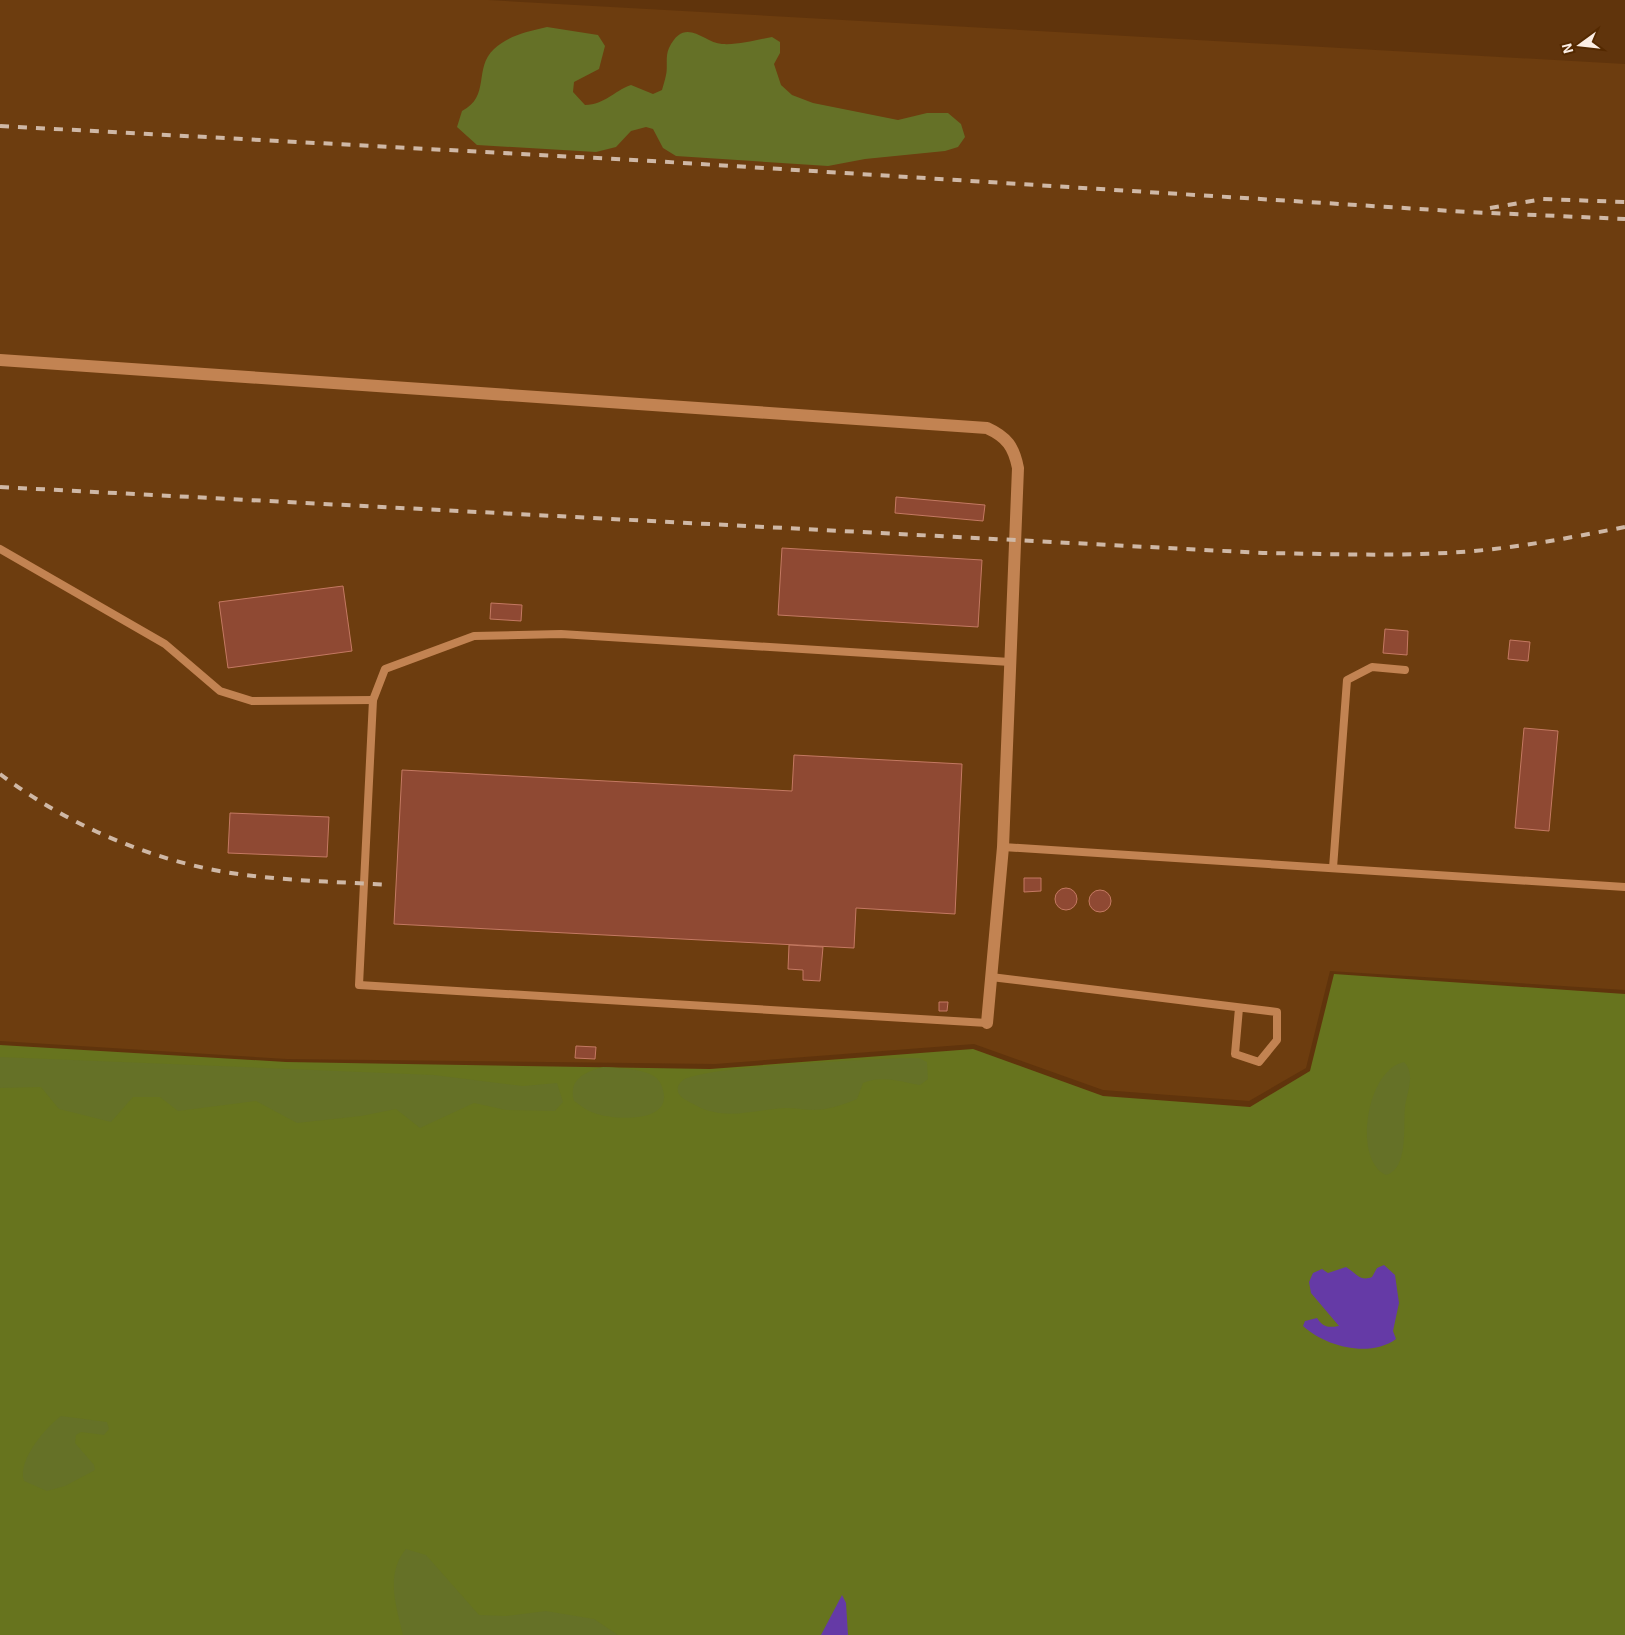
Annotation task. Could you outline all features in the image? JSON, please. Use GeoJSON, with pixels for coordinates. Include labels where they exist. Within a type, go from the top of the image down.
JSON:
{"type":"FeatureCollection","features":[{"type":"Feature","properties":{"kind":"street"},"geometry":{"type":"LineString","coordinates":[[0,360],[987,428],[1000,434],[1009,442],[1015,454],[1018,468],[1002,848],[986,1023]]}},
{"type":"Feature","properties":{"kind":"lane"},"geometry":{"type":"LineString","coordinates":[[0,549],[165,644],[220,691],[252,701],[372,700]]}},
{"type":"Feature","properties":{"kind":"lane"},"geometry":{"type":"LineString","coordinates":[[986,1023],[359,985],[372,700],[385,669],[474,636],[561,634],[1010,662]]}},
{"type":"Feature","properties":{"kind":"lane"},"geometry":{"type":"LineString","coordinates":[[1333,868],[1347,680],[1372,668],[1405,670]]}},
{"type":"Feature","properties":{"kind":"lane"},"geometry":{"type":"LineString","coordinates":[[1002,848],[1625,887]]}},
{"type":"Feature","properties":{"kind":"lane"},"geometry":{"type":"LineString","coordinates":[[991,977],[1277,1012],[1277,1040],[1259,1062],[1235,1054],[1239,1008]]}},
{"type":"Feature","properties":{"kind":"shaded area"},"geometry":{"type":"Polygon","coordinates":[[[0,0],[488,0],[1625,64],[1625,990],[1330,971],[1306,1068],[1249,1101],[1103,1090],[974,1044],[715,1064],[287,1059],[0,1041],[0,0]]]}},
{"type":"Feature","properties":{"kind":"shaded area"},"geometry":{"type":"Polygon","coordinates":[[[1384,1265],[1395,1275],[1399,1303],[1393,1331],[1396,1339],[1374,1348],[1348,1348],[1324,1340],[1303,1326],[1305,1321],[1317,1318],[1326,1326],[1339,1326],[1311,1293],[1309,1282],[1313,1273],[1322,1269],[1328,1273],[1346,1267],[1361,1278],[1368,1278],[1372,1277],[1377,1268],[1384,1265]]]}},
{"type":"Feature","properties":{"kind":"shaded area"},"geometry":{"type":"Polygon","coordinates":[[[842,1595],[846,1603],[848,1635],[821,1635],[842,1595]]]}},
{"type":"Feature","properties":{"kind":"green space"},"geometry":{"type":"Polygon","coordinates":[[[547,27],[598,35],[605,46],[599,69],[574,82],[573,92],[585,105],[604,100],[631,85],[653,94],[662,90],[667,72],[669,48],[675,38],[682,33],[695,33],[715,43],[722,44],[741,43],[772,37],[780,42],[780,53],[774,64],[781,85],[792,95],[813,103],[898,120],[927,113],[948,113],[961,124],[965,137],[958,147],[945,151],[865,159],[828,166],[676,156],[663,148],[653,129],[646,127],[631,131],[616,147],[596,152],[477,145],[457,127],[462,111],[471,105],[476,98],[484,65],[488,57],[494,49],[506,40],[547,27]]]}},
{"type":"Feature","properties":{"kind":"green space"},"geometry":{"type":"Polygon","coordinates":[[[1334,974],[1625,994],[1625,1635],[0,1635],[0,1045],[286,1062],[710,1069],[973,1049],[1103,1096],[1250,1107],[1310,1071],[1334,974]]]}},
{"type":"Feature","properties":{"kind":"green space"},"geometry":{"type":"Polygon","coordinates":[[[0,1057],[434,1075],[523,1086],[557,1083],[563,1102],[555,1111],[506,1110],[474,1103],[420,1128],[396,1109],[361,1116],[297,1123],[256,1101],[178,1111],[160,1097],[133,1097],[111,1122],[59,1109],[41,1087],[0,1088],[0,1057]]]}},
{"type":"Feature","properties":{"kind":"green space"},"geometry":{"type":"Polygon","coordinates":[[[919,1058],[927,1062],[928,1079],[920,1085],[891,1080],[863,1083],[857,1099],[824,1109],[787,1108],[729,1114],[718,1113],[689,1102],[680,1096],[678,1092],[682,1081],[718,1071],[919,1058]]]}},
{"type":"Feature","properties":{"kind":"green space"},"geometry":{"type":"Polygon","coordinates":[[[1404,1062],[1410,1072],[1410,1078],[1405,1107],[1402,1156],[1393,1171],[1386,1175],[1375,1166],[1369,1152],[1367,1134],[1368,1115],[1373,1097],[1381,1080],[1391,1068],[1404,1062]]]}},
{"type":"Feature","properties":{"kind":"green space"},"geometry":{"type":"Polygon","coordinates":[[[603,1067],[635,1070],[654,1077],[659,1081],[663,1090],[664,1101],[659,1109],[639,1117],[614,1117],[591,1112],[574,1101],[573,1087],[576,1082],[584,1074],[603,1067]]]}},
{"type":"Feature","properties":{"kind":"green space"},"geometry":{"type":"Polygon","coordinates":[[[61,1416],[107,1422],[109,1429],[104,1435],[81,1432],[76,1435],[75,1443],[94,1465],[95,1470],[65,1486],[47,1491],[24,1481],[23,1473],[28,1455],[34,1445],[47,1428],[61,1416]]]}},
{"type":"Feature","properties":{"kind":"green space"},"geometry":{"type":"Polygon","coordinates":[[[406,1549],[426,1555],[479,1615],[506,1616],[546,1611],[594,1619],[618,1635],[403,1635],[395,1602],[394,1580],[396,1569],[406,1549]]]}},
{"type":"Feature","properties":{"kind":"building"},"geometry":{"type":"Polygon","coordinates":[[[896,497],[985,505],[983,521],[895,513],[896,497]]]}},
{"type":"Feature","properties":{"kind":"building"},"geometry":{"type":"Polygon","coordinates":[[[782,548],[982,560],[978,627],[778,615],[782,548]]]}},
{"type":"Feature","properties":{"kind":"building"},"geometry":{"type":"Polygon","coordinates":[[[343,586],[352,651],[228,668],[219,602],[343,586]]]}},
{"type":"Feature","properties":{"kind":"building"},"geometry":{"type":"Polygon","coordinates":[[[491,603],[522,605],[521,621],[490,619],[491,603]]]}},
{"type":"Feature","properties":{"kind":"building"},"geometry":{"type":"Polygon","coordinates":[[[1385,629],[1408,631],[1407,655],[1383,653],[1385,629]]]}},
{"type":"Feature","properties":{"kind":"building"},"geometry":{"type":"Polygon","coordinates":[[[1510,640],[1530,642],[1528,661],[1508,659],[1510,640]]]}},
{"type":"Feature","properties":{"kind":"building"},"geometry":{"type":"Polygon","coordinates":[[[1524,728],[1558,731],[1549,831],[1515,828],[1524,728]]]}},
{"type":"Feature","properties":{"kind":"building"},"geometry":{"type":"Polygon","coordinates":[[[794,755],[962,764],[955,914],[856,908],[854,948],[394,924],[402,770],[792,791],[794,755]]]}},
{"type":"Feature","properties":{"kind":"building"},"geometry":{"type":"Polygon","coordinates":[[[230,813],[329,817],[327,857],[228,853],[230,813]]]}},
{"type":"Feature","properties":{"kind":"building"},"geometry":{"type":"Polygon","coordinates":[[[1024,878],[1041,878],[1041,891],[1024,892],[1024,878]]]}},
{"type":"Feature","properties":{"kind":"building"},"geometry":{"type":"Polygon","coordinates":[[[1066,888],[1074,891],[1077,899],[1074,907],[1066,910],[1058,907],[1055,899],[1058,891],[1066,888]]]}},
{"type":"Feature","properties":{"kind":"building"},"geometry":{"type":"Polygon","coordinates":[[[1100,890],[1108,893],[1111,901],[1108,909],[1100,912],[1092,909],[1089,901],[1092,893],[1100,890]]]}},
{"type":"Feature","properties":{"kind":"building"},"geometry":{"type":"Polygon","coordinates":[[[789,945],[823,947],[820,981],[803,980],[803,970],[788,969],[789,945]]]}},
{"type":"Feature","properties":{"kind":"building"},"geometry":{"type":"Polygon","coordinates":[[[939,1002],[948,1002],[947,1011],[939,1011],[939,1002]]]}},
{"type":"Feature","properties":{"kind":"building"},"geometry":{"type":"Polygon","coordinates":[[[576,1046],[596,1047],[595,1059],[575,1058],[576,1046]]]}},
{"type":"Feature","properties":{"kind":"railway"},"geometry":{"type":"LineString","coordinates":[[0,126],[652,161],[1468,212],[1625,219]]}},
{"type":"Feature","properties":{"kind":"railway"},"geometry":{"type":"LineString","coordinates":[[1490,208],[1543,199],[1625,202]]}},
{"type":"Feature","properties":{"kind":"railway"},"geometry":{"type":"LineString","coordinates":[[0,487],[1263,553],[1382,555],[1472,551],[1533,544],[1625,527]]}},
{"type":"Feature","properties":{"kind":"railway"},"geometry":{"type":"LineString","coordinates":[[0,774],[49,807],[75,821],[102,834],[157,855],[235,874],[388,885]]}}]}
